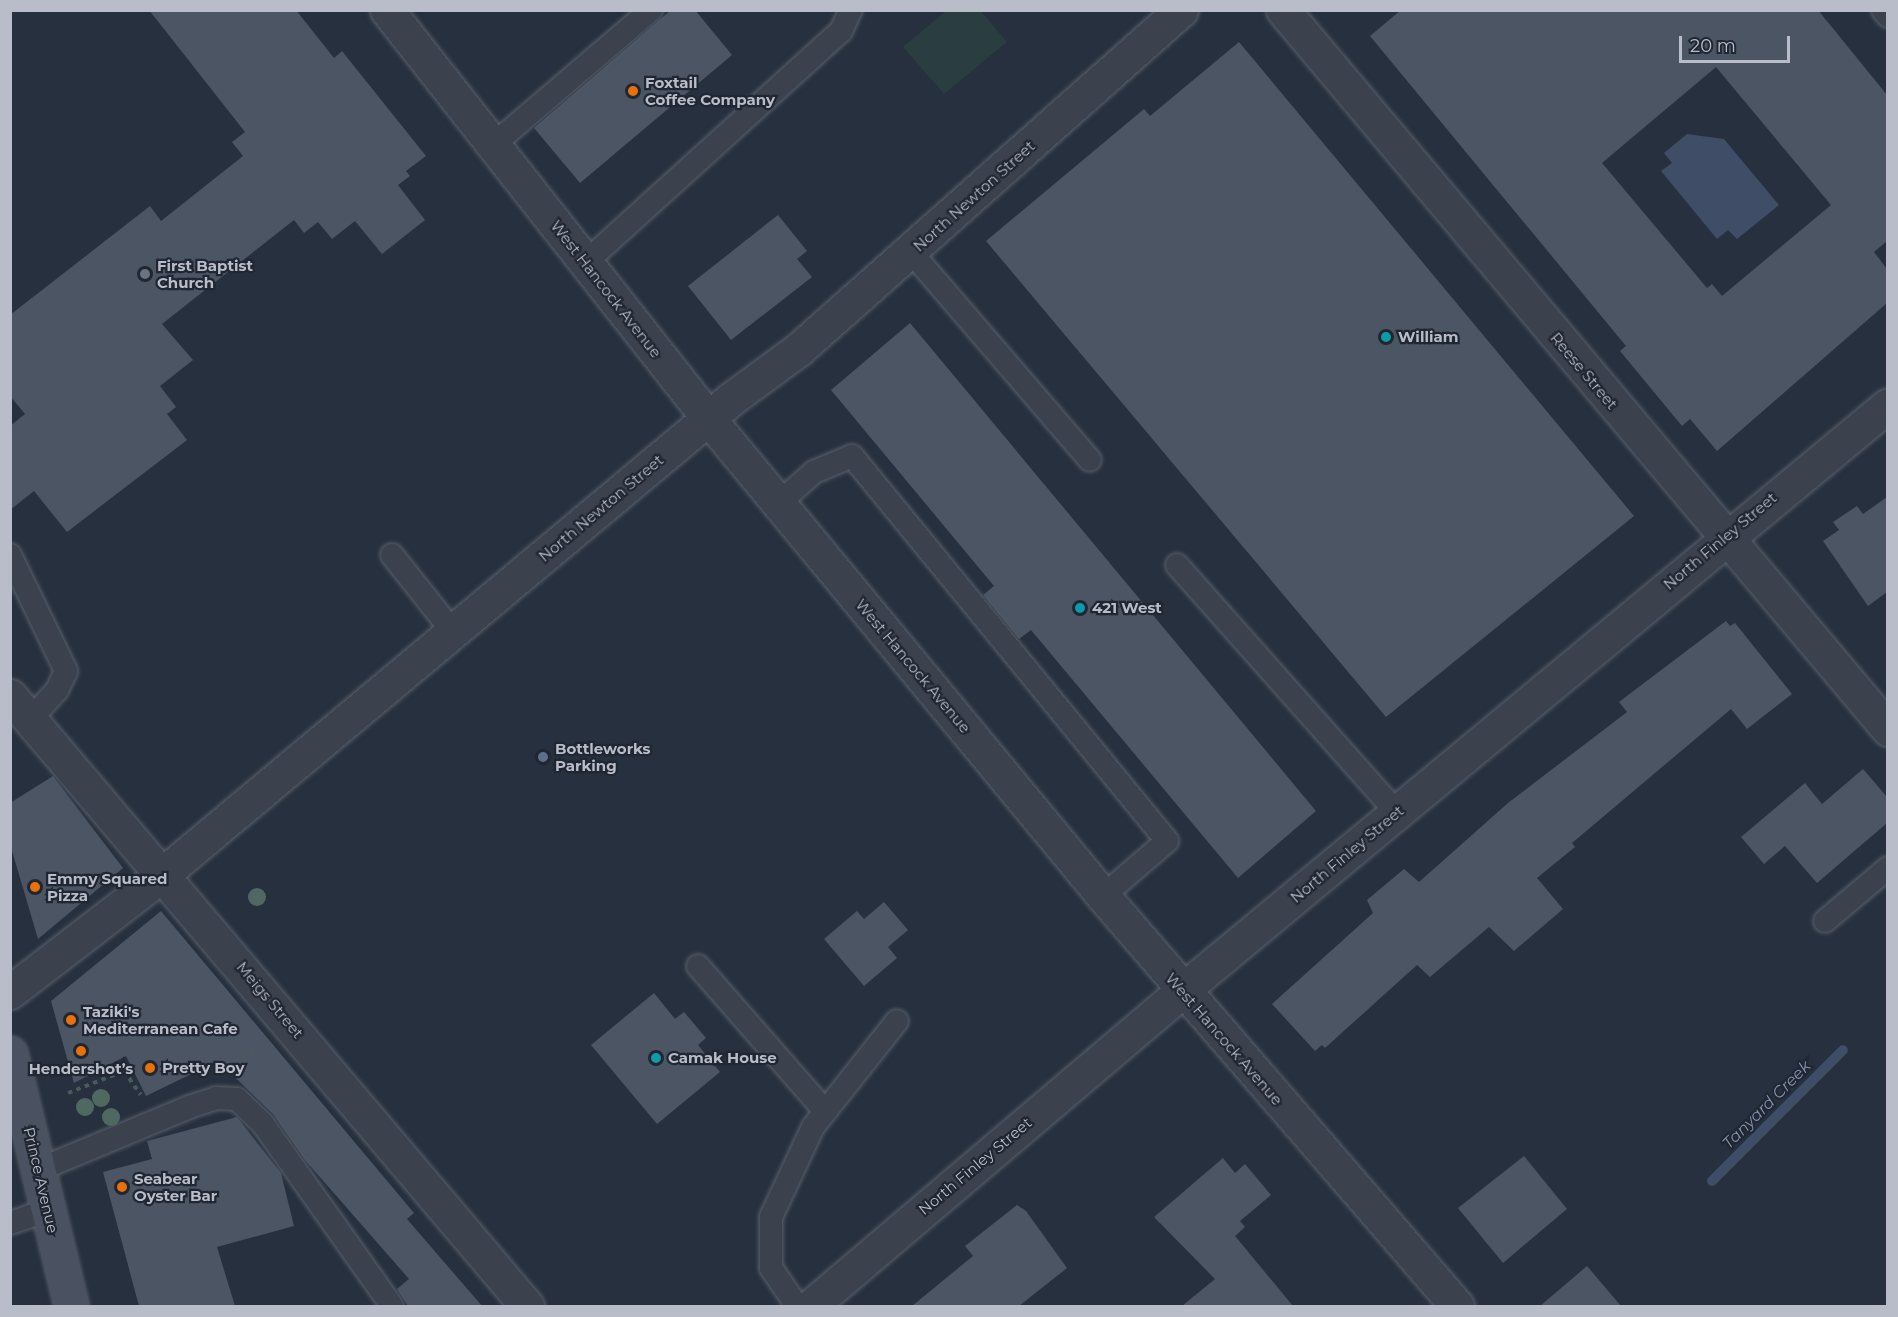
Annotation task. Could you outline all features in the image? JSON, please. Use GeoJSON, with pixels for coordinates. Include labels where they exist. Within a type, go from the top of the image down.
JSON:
{"type":"FeatureCollection","features":[{"type":"Feature","properties":{"kind":"main road","name":"Prince Avenue"},"geometry":{"type":"LineString","coordinates":[[10,1053],[71,1306]]}},
{"type":"Feature","properties":{"kind":"street","name":"North Newton Street"},"geometry":{"type":"LineString","coordinates":[[10,992],[163,874],[911,252],[1181,10]]}},
{"type":"Feature","properties":{"kind":"street","name":"Reese Street"},"geometry":{"type":"LineString","coordinates":[[1283,10],[1887,729]]}},
{"type":"Feature","properties":{"kind":"street","name":"West Hancock Avenue"},"geometry":{"type":"LineString","coordinates":[[397,14],[494,145],[709,419],[1182,991],[1457,1306]]}},
{"type":"Feature","properties":{"kind":"street","name":"North Finley Street"},"geometry":{"type":"LineString","coordinates":[[811,1306],[1182,991],[1724,537],[1887,405]]}},
{"type":"Feature","properties":{"kind":"street","name":"Meigs Street"},"geometry":{"type":"LineString","coordinates":[[21,707],[527,1306]]}},
{"type":"Feature","properties":{"kind":"lane"},"geometry":{"type":"LineString","coordinates":[[494,145],[651,10]]}},
{"type":"Feature","properties":{"kind":"lane"},"geometry":{"type":"LineString","coordinates":[[585,262],[841,31],[851,10]]}},
{"type":"Feature","properties":{"kind":"lane"},"geometry":{"type":"LineString","coordinates":[[1883,10],[1887,16]]}},
{"type":"Feature","properties":{"kind":"lane"},"geometry":{"type":"LineString","coordinates":[[911,252],[1090,460]]}},
{"type":"Feature","properties":{"kind":"lane"},"geometry":{"type":"LineString","coordinates":[[779,503],[814,472],[852,456],[1167,841],[1103,897]]}},
{"type":"Feature","properties":{"kind":"lane"},"geometry":{"type":"LineString","coordinates":[[10,555],[66,671],[57,690],[21,707]]}},
{"type":"Feature","properties":{"kind":"lane"},"geometry":{"type":"LineString","coordinates":[[392,555],[453,632]]}},
{"type":"Feature","properties":{"kind":"lane"},"geometry":{"type":"LineString","coordinates":[[1177,565],[1397,813]]}},
{"type":"Feature","properties":{"kind":"lane"},"geometry":{"type":"LineString","coordinates":[[1825,921],[1887,868]]}},
{"type":"Feature","properties":{"kind":"lane"},"geometry":{"type":"LineString","coordinates":[[698,966],[825,1111]]}},
{"type":"Feature","properties":{"kind":"lane"},"geometry":{"type":"LineString","coordinates":[[797,1306],[771,1268],[771,1217],[813,1127],[897,1021]]}},
{"type":"Feature","properties":{"kind":"lane"},"geometry":{"type":"LineString","coordinates":[[38,1170],[189,1107],[216,1098],[237,1099],[263,1124],[392,1306]]}},
{"type":"Feature","properties":{"kind":"lane"},"geometry":{"type":"LineString","coordinates":[[10,1223],[48,1210]]}},
{"type":"Feature","properties":{"kind":"path"},"geometry":{"type":"LineString","coordinates":[[68,1094],[82,1089]]}},
{"type":"Feature","properties":{"kind":"shaded area"},"geometry":{"type":"Polygon","coordinates":[[[946,11],[981,11],[1007,42],[944,94],[903,47],[946,11]]]}},
{"type":"Feature","properties":{"kind":"water"},"geometry":{"type":"Polygon","coordinates":[[[1687,134],[1724,139],[1779,205],[1737,239],[1728,230],[1717,239],[1661,171],[1672,163],[1664,153],[1687,134]]]}},
{"type":"Feature","properties":{"kind":"building","name":"First Baptist Church"},"geometry":{"type":"Polygon","coordinates":[[[149,10],[296,10],[334,58],[342,51],[426,156],[406,171],[410,176],[398,185],[425,220],[382,254],[355,221],[332,239],[318,222],[304,233],[294,220],[162,324],[193,360],[160,386],[176,407],[167,414],[187,440],[67,532],[34,491],[10,510],[10,426],[25,414],[10,396],[10,315],[150,206],[161,221],[243,156],[232,142],[245,132],[149,10]]]}},
{"type":"Feature","properties":{"kind":"building","name":"Foxtail Coffee Company"},"geometry":{"type":"Polygon","coordinates":[[[671,10],[695,10],[732,55],[580,183],[534,128],[671,10]]]}},
{"type":"Feature","properties":{"kind":"building"},"geometry":{"type":"Polygon","coordinates":[[[1401,10],[1818,10],[1887,95],[1887,241],[1874,252],[1887,269],[1887,303],[1717,451],[1690,419],[1682,426],[1620,351],[1626,346],[1370,36],[1401,10]],[[1716,67],[1602,163],[1707,288],[1712,284],[1722,296],[1831,205],[1716,67]]]}},
{"type":"Feature","properties":{"kind":"building","name":"William"},"geometry":{"type":"Polygon","coordinates":[[[1239,42],[1634,516],[1386,717],[986,241],[1144,109],[1150,116],[1239,42]]]}},
{"type":"Feature","properties":{"kind":"building"},"geometry":{"type":"Polygon","coordinates":[[[778,215],[807,251],[797,259],[812,277],[731,340],[688,286],[778,215]]]}},
{"type":"Feature","properties":{"kind":"building","name":"421 West"},"geometry":{"type":"Polygon","coordinates":[[[910,323],[1316,811],[1238,878],[1031,630],[1019,639],[983,595],[994,586],[831,390],[910,323]]]}},
{"type":"Feature","properties":{"kind":"building"},"geometry":{"type":"Polygon","coordinates":[[[1887,497],[1887,592],[1868,606],[1823,541],[1839,530],[1833,522],[1857,506],[1863,514],[1887,497]]]}},
{"type":"Feature","properties":{"kind":"building"},"geometry":{"type":"Polygon","coordinates":[[[1726,621],[1730,626],[1735,623],[1792,694],[1747,729],[1731,709],[1572,843],[1575,847],[1537,878],[1563,909],[1514,951],[1489,927],[1430,977],[1417,965],[1325,1048],[1322,1045],[1315,1051],[1272,1004],[1373,913],[1367,900],[1404,869],[1419,882],[1508,803],[1627,712],[1619,702],[1726,621]]]}},
{"type":"Feature","properties":{"kind":"building"},"geometry":{"type":"Polygon","coordinates":[[[1863,769],[1887,797],[1887,823],[1817,883],[1785,846],[1764,864],[1741,837],[1805,783],[1822,804],[1863,769]]]}},
{"type":"Feature","properties":{"kind":"building"},"geometry":{"type":"Polygon","coordinates":[[[53,776],[123,868],[38,939],[10,844],[10,803],[53,776]]]}},
{"type":"Feature","properties":{"kind":"building"},"geometry":{"type":"Polygon","coordinates":[[[884,902],[908,930],[888,947],[897,958],[864,986],[824,939],[857,911],[864,919],[884,902]]]}},
{"type":"Feature","properties":{"kind":"building"},"geometry":{"type":"Polygon","coordinates":[[[161,911],[414,1213],[407,1219],[482,1306],[408,1306],[397,1289],[409,1279],[305,1160],[273,1114],[218,1061],[146,1096],[126,1056],[74,1083],[51,1001],[161,911]]]}},
{"type":"Feature","properties":{"kind":"building","name":"Camak House"},"geometry":{"type":"Polygon","coordinates":[[[654,993],[675,1019],[684,1012],[706,1038],[698,1045],[720,1072],[657,1124],[591,1045],[654,993]]]}},
{"type":"Feature","properties":{"kind":"building"},"geometry":{"type":"Polygon","coordinates":[[[237,1117],[281,1173],[294,1226],[217,1247],[235,1306],[139,1306],[103,1172],[152,1159],[147,1141],[237,1117]]]}},
{"type":"Feature","properties":{"kind":"building"},"geometry":{"type":"Polygon","coordinates":[[[1524,1156],[1567,1209],[1503,1263],[1458,1208],[1524,1156]]]}},
{"type":"Feature","properties":{"kind":"building"},"geometry":{"type":"Polygon","coordinates":[[[1223,1158],[1235,1173],[1245,1164],[1271,1195],[1240,1221],[1245,1227],[1235,1236],[1293,1306],[1182,1306],[1215,1279],[1154,1217],[1223,1158]]]}},
{"type":"Feature","properties":{"kind":"building"},"geometry":{"type":"Polygon","coordinates":[[[1017,1205],[1026,1211],[1067,1268],[1019,1306],[912,1306],[973,1256],[965,1246],[1017,1205]]]}},
{"type":"Feature","properties":{"kind":"building"},"geometry":{"type":"Polygon","coordinates":[[[1587,1266],[1621,1306],[1540,1306],[1587,1266]]]}},
{"type":"Feature","properties":{"kind":"waterway","name":"Tanyard Creek"},"geometry":{"type":"LineString","coordinates":[[1712,1181],[1843,1050]]}},
{"type":"Feature","properties":{"kind":"place","name":"Foxtail Coffee Company"},"geometry":{"type":"Point","coordinates":[633,91]}},
{"type":"Feature","properties":{"kind":"place","name":"First Baptist Church"},"geometry":{"type":"Point","coordinates":[145,274]}},
{"type":"Feature","properties":{"kind":"place","name":"William"},"geometry":{"type":"Point","coordinates":[1386,337]}},
{"type":"Feature","properties":{"kind":"place","name":"421 West"},"geometry":{"type":"Point","coordinates":[1080,608]}},
{"type":"Feature","properties":{"kind":"place","name":"Bottleworks Parking"},"geometry":{"type":"Point","coordinates":[543,757]}},
{"type":"Feature","properties":{"kind":"place","name":"Emmy Squared Pizza"},"geometry":{"type":"Point","coordinates":[35,887]}},
{"type":"Feature","properties":{"kind":"place","name":"Taziki's Mediterranean Cafe"},"geometry":{"type":"Point","coordinates":[71,1020]}},
{"type":"Feature","properties":{"kind":"place","name":"Hendershot’s"},"geometry":{"type":"Point","coordinates":[81,1051]}},
{"type":"Feature","properties":{"kind":"place","name":"Camak House"},"geometry":{"type":"Point","coordinates":[656,1058]}},
{"type":"Feature","properties":{"kind":"place","name":"Pretty Boy"},"geometry":{"type":"Point","coordinates":[150,1068]}},
{"type":"Feature","properties":{"kind":"place","name":"Seabear Oyster Bar"},"geometry":{"type":"Point","coordinates":[122,1187]}}]}
